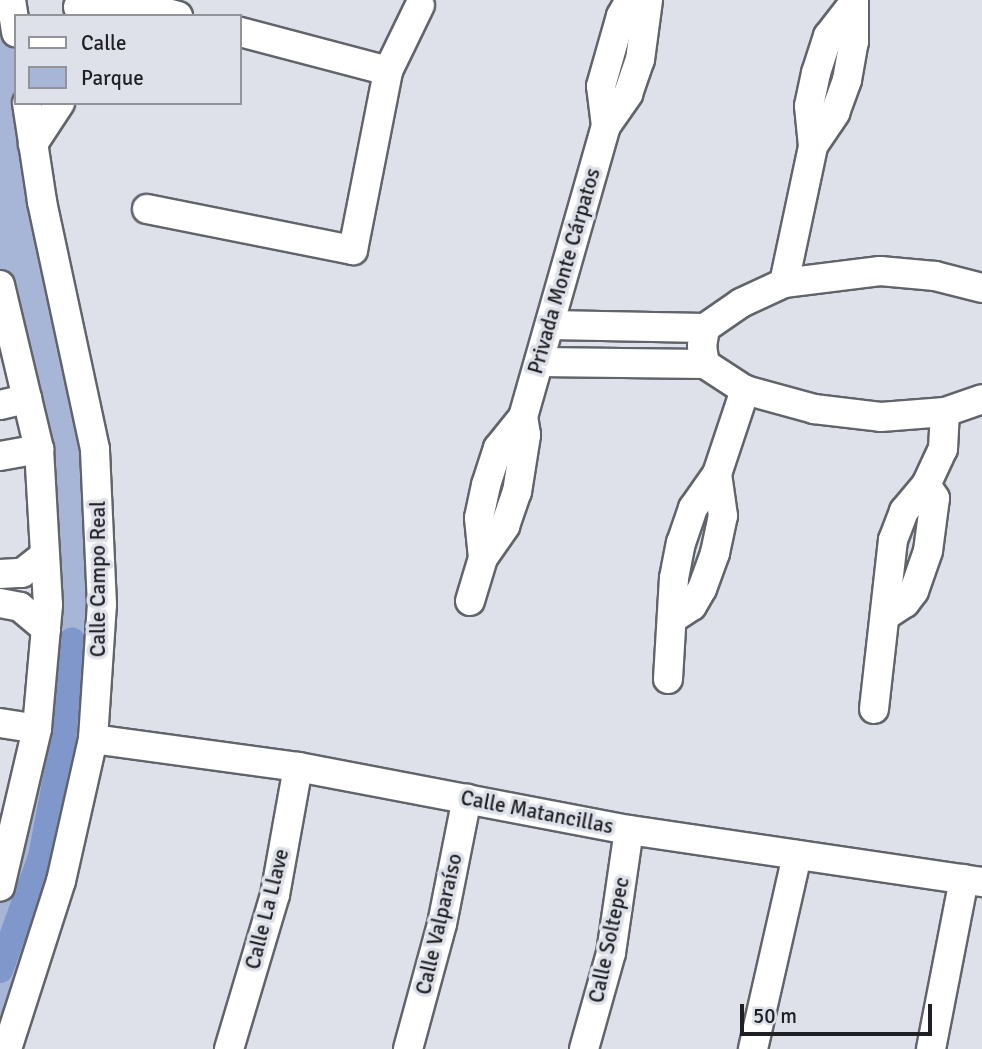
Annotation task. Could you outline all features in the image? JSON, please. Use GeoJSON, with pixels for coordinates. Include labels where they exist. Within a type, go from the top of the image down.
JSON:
{"type":"FeatureCollection","features":[{"type":"Feature","properties":{"kind":"street"},"geometry":{"type":"LineString","coordinates":[[10,0],[14,22]]}},
{"type":"Feature","properties":{"kind":"street","name":"Privada Monte Cárpatos"},"geometry":{"type":"LineString","coordinates":[[606,126],[601,86],[617,29],[631,0]]}},
{"type":"Feature","properties":{"kind":"street","name":"Privada Monte Cárpatos"},"geometry":{"type":"LineString","coordinates":[[470,601],[483,558],[479,518],[486,485],[498,449],[523,417],[606,126],[628,94],[640,60],[648,0]]}},
{"type":"Feature","properties":{"kind":"street"},"geometry":{"type":"LineString","coordinates":[[784,283],[813,146],[809,106],[816,73],[828,36],[854,2]]}},
{"type":"Feature","properties":{"kind":"street"},"geometry":{"type":"LineString","coordinates":[[148,209],[353,250],[388,71],[420,5]]}},
{"type":"Feature","properties":{"kind":"street"},"geometry":{"type":"LineString","coordinates":[[77,7],[124,6],[167,14]]}},
{"type":"Feature","properties":{"kind":"street"},"geometry":{"type":"LineString","coordinates":[[242,33],[388,71]]}},
{"type":"Feature","properties":{"kind":"street","name":"Calle Campo Real"},"geometry":{"type":"LineString","coordinates":[[7,1049],[61,881],[93,739],[102,605],[95,449],[27,105]]}},
{"type":"Feature","properties":{"kind":"street"},"geometry":{"type":"LineString","coordinates":[[33,144],[59,105]]}},
{"type":"Feature","properties":{"kind":"street"},"geometry":{"type":"LineString","coordinates":[[550,325],[705,328],[741,303],[784,283],[880,271],[935,276],[982,288]]}},
{"type":"Feature","properties":{"kind":"street"},"geometry":{"type":"LineString","coordinates":[[0,285],[39,449],[46,629],[37,729],[8,868],[0,887]]}},
{"type":"Feature","properties":{"kind":"street"},"geometry":{"type":"LineString","coordinates":[[705,328],[705,364]]}},
{"type":"Feature","properties":{"kind":"street"},"geometry":{"type":"LineString","coordinates":[[539,362],[705,364],[745,390],[814,409],[855,414],[945,412],[982,400]]}},
{"type":"Feature","properties":{"kind":"street"},"geometry":{"type":"LineString","coordinates":[[668,679],[675,617],[692,606],[702,589],[715,553],[723,516],[717,474],[745,390]]}},
{"type":"Feature","properties":{"kind":"street"},"geometry":{"type":"LineString","coordinates":[[0,405],[27,399]]}},
{"type":"Feature","properties":{"kind":"street"},"geometry":{"type":"LineString","coordinates":[[874,709],[888,614],[905,603],[914,591],[928,551],[935,498],[926,485],[946,439],[945,412]]}},
{"type":"Feature","properties":{"kind":"street"},"geometry":{"type":"LineString","coordinates":[[0,456],[39,449]]}},
{"type":"Feature","properties":{"kind":"street"},"geometry":{"type":"LineString","coordinates":[[0,574],[22,573],[45,555]]}},
{"type":"Feature","properties":{"kind":"street"},"geometry":{"type":"LineString","coordinates":[[0,603],[20,607],[46,629]]}},
{"type":"Feature","properties":{"kind":"street"},"geometry":{"type":"LineString","coordinates":[[0,723],[37,729]]}},
{"type":"Feature","properties":{"kind":"street","name":"Calle Matancillas"},"geometry":{"type":"LineString","coordinates":[[93,739],[298,767],[629,830],[973,881]]}},
{"type":"Feature","properties":{"kind":"street","name":"Calle La Llave"},"geometry":{"type":"LineString","coordinates":[[229,1049],[275,895],[298,767]]}},
{"type":"Feature","properties":{"kind":"street","name":"Calle Valparaíso"},"geometry":{"type":"LineString","coordinates":[[408,1049],[442,924],[467,798]]}},
{"type":"Feature","properties":{"kind":"street","name":"Calle Soltepec"},"geometry":{"type":"LineString","coordinates":[[584,1049],[611,953],[629,830]]}},
{"type":"Feature","properties":{"kind":"street"},"geometry":{"type":"LineString","coordinates":[[753,1049],[797,855]]}},
{"type":"Feature","properties":{"kind":"street"},"geometry":{"type":"LineString","coordinates":[[931,1049],[973,881]]}},
{"type":"Feature","properties":{"kind":"green space"},"geometry":{"type":"Polygon","coordinates":[[[0,0],[14,29],[14,105],[16,105],[95,449],[93,739],[0,1049],[0,887],[48,605],[0,285],[0,0]]]}},
{"type":"Feature","properties":{"kind":"waterway"},"geometry":{"type":"LineString","coordinates":[[0,970],[41,857],[63,741],[72,640]]}}]}
